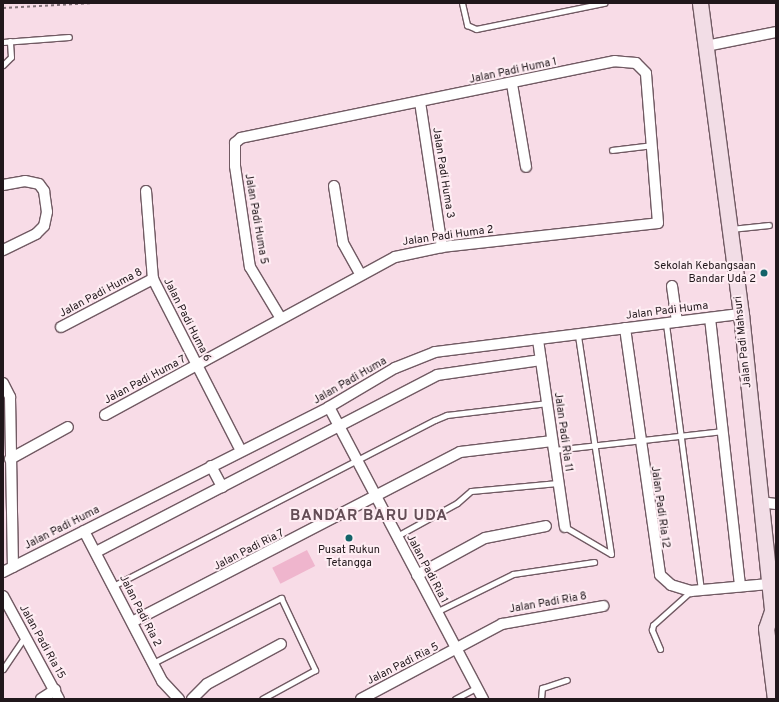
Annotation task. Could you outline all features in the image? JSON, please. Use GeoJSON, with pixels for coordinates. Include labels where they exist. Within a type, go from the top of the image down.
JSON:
{"type":"FeatureCollection","features":[{"type":"Feature","properties":{"kind":"main road","name":"Jalan Padi Mahsuri"},"geometry":{"type":"LineString","coordinates":[[700,3],[741,314],[772,617],[775,699]]}},
{"type":"Feature","properties":{"kind":"main road"},"geometry":{"type":"LineString","coordinates":[[772,617],[776,670]]}},
{"type":"Feature","properties":{"kind":"street"},"geometry":{"type":"LineString","coordinates":[[706,46],[776,32]]}},
{"type":"Feature","properties":{"kind":"street","name":"Jalan Padi Huma 1"},"geometry":{"type":"LineString","coordinates":[[236,143],[241,138],[512,84],[615,61],[636,63],[646,73],[654,145],[658,223]]}},
{"type":"Feature","properties":{"kind":"street"},"geometry":{"type":"LineString","coordinates":[[512,84],[526,167]]}},
{"type":"Feature","properties":{"kind":"street","name":"Jalan Padi Huma 3"},"geometry":{"type":"LineString","coordinates":[[420,102],[442,248]]}},
{"type":"Feature","properties":{"kind":"street","name":"Jalan Padi Huma 5"},"geometry":{"type":"LineString","coordinates":[[236,143],[235,166],[250,267],[280,317]]}},
{"type":"Feature","properties":{"kind":"street"},"geometry":{"type":"LineString","coordinates":[[3,185],[25,181],[39,184],[44,191],[47,212],[44,226],[36,234],[3,250]]}},
{"type":"Feature","properties":{"kind":"street"},"geometry":{"type":"LineString","coordinates":[[334,186],[343,243],[360,274]]}},
{"type":"Feature","properties":{"kind":"street","name":"Jalan Padi Huma 6"},"geometry":{"type":"LineString","coordinates":[[146,191],[152,279],[241,450]]}},
{"type":"Feature","properties":{"kind":"street","name":"Jalan Padi Huma 2"},"geometry":{"type":"LineString","coordinates":[[197,367],[280,317],[360,274],[411,252],[658,223]]}},
{"type":"Feature","properties":{"kind":"street","name":"Jalan Padi Huma 8"},"geometry":{"type":"LineString","coordinates":[[61,327],[152,279]]}},
{"type":"Feature","properties":{"kind":"street"},"geometry":{"type":"LineString","coordinates":[[672,286],[677,322]]}},
{"type":"Feature","properties":{"kind":"street","name":"Jalan Padi Huma"},"geometry":{"type":"LineString","coordinates":[[3,572],[241,450],[329,407],[395,368],[435,352],[741,314]]}},
{"type":"Feature","properties":{"kind":"street"},"geometry":{"type":"LineString","coordinates":[[710,318],[724,432],[740,586]]}},
{"type":"Feature","properties":{"kind":"street","name":"Jalan Padi Ria 12"},"geometry":{"type":"LineString","coordinates":[[625,328],[656,567],[665,581],[696,591],[769,584]]}},
{"type":"Feature","properties":{"kind":"street","name":"Jalan Padi Ria 11"},"geometry":{"type":"LineString","coordinates":[[538,340],[565,527]]}},
{"type":"Feature","properties":{"kind":"street"},"geometry":{"type":"LineString","coordinates":[[96,552],[437,375],[541,360]]}},
{"type":"Feature","properties":{"kind":"street","name":"Jalan Padi Huma 7"},"geometry":{"type":"LineString","coordinates":[[105,415],[197,367]]}},
{"type":"Feature","properties":{"kind":"street"},"geometry":{"type":"LineString","coordinates":[[3,383],[6,397],[7,441],[10,459],[13,567]]}},
{"type":"Feature","properties":{"kind":"street","name":"Jalan Padi Ria 1"},"geometry":{"type":"LineString","coordinates":[[329,407],[376,499],[483,699]]}},
{"type":"Feature","properties":{"kind":"street"},"geometry":{"type":"LineString","coordinates":[[10,459],[68,427]]}},
{"type":"Feature","properties":{"kind":"street","name":"Jalan Padi Ria 7"},"geometry":{"type":"LineString","coordinates":[[132,622],[376,499],[460,452],[553,446]]}},
{"type":"Feature","properties":{"kind":"street"},"geometry":{"type":"LineString","coordinates":[[211,466],[222,487]]}},
{"type":"Feature","properties":{"kind":"street"},"geometry":{"type":"LineString","coordinates":[[760,502],[776,504]]}},
{"type":"Feature","properties":{"kind":"street"},"geometry":{"type":"LineString","coordinates":[[417,575],[485,538],[546,526]]}},
{"type":"Feature","properties":{"kind":"street","name":"Jalan Padi Ria 2"},"geometry":{"type":"LineString","coordinates":[[84,530],[153,663],[179,699]]}},
{"type":"Feature","properties":{"kind":"street","name":"Jalan Padi Ria 15"},"geometry":{"type":"LineString","coordinates":[[3,596],[57,695]]}},
{"type":"Feature","properties":{"kind":"street","name":"Jalan Padi Ria 8"},"geometry":{"type":"LineString","coordinates":[[457,650],[502,624],[603,606]]}},
{"type":"Feature","properties":{"kind":"street"},"geometry":{"type":"LineString","coordinates":[[192,699],[207,684],[281,644]]}},
{"type":"Feature","properties":{"kind":"street","name":"Jalan Padi Ria 5"},"geometry":{"type":"LineString","coordinates":[[361,699],[457,650]]}},
{"type":"Feature","properties":{"kind":"street"},"geometry":{"type":"LineString","coordinates":[[41,699],[57,695]]}},
{"type":"Feature","properties":{"kind":"lane"},"geometry":{"type":"LineString","coordinates":[[462,3],[467,25],[476,29],[604,3]]}},
{"type":"Feature","properties":{"kind":"lane"},"geometry":{"type":"LineString","coordinates":[[3,42],[69,37]]}},
{"type":"Feature","properties":{"kind":"lane"},"geometry":{"type":"LineString","coordinates":[[3,65],[11,57],[10,41]]}},
{"type":"Feature","properties":{"kind":"lane"},"geometry":{"type":"LineString","coordinates":[[612,150],[654,145]]}},
{"type":"Feature","properties":{"kind":"lane"},"geometry":{"type":"LineString","coordinates":[[730,229],[769,225]]}},
{"type":"Feature","properties":{"kind":"lane"},"geometry":{"type":"LineString","coordinates":[[660,649],[652,630],[653,625],[696,591],[680,436],[666,324]]}},
{"type":"Feature","properties":{"kind":"lane"},"geometry":{"type":"LineString","coordinates":[[565,527],[611,554],[592,447],[578,335]]}},
{"type":"Feature","properties":{"kind":"lane"},"geometry":{"type":"LineString","coordinates":[[114,586],[447,415],[547,403]]}},
{"type":"Feature","properties":{"kind":"lane"},"geometry":{"type":"LineString","coordinates":[[553,446],[592,447],[724,432]]}},
{"type":"Feature","properties":{"kind":"lane"},"geometry":{"type":"LineString","coordinates":[[397,536],[457,503],[471,491],[558,483]]}},
{"type":"Feature","properties":{"kind":"lane"},"geometry":{"type":"LineString","coordinates":[[436,612],[513,574],[594,562]]}},
{"type":"Feature","properties":{"kind":"lane"},"geometry":{"type":"LineString","coordinates":[[153,663],[281,598],[314,670],[262,699]]}},
{"type":"Feature","properties":{"kind":"lane"},"geometry":{"type":"LineString","coordinates":[[3,669],[25,635]]}},
{"type":"Feature","properties":{"kind":"lane"},"geometry":{"type":"LineString","coordinates":[[541,699],[542,688],[567,680]]}},
{"type":"Feature","properties":{"kind":"lane"},"geometry":{"type":"LineString","coordinates":[[455,699],[476,688]]}},
{"type":"Feature","properties":{"kind":"path"},"geometry":{"type":"LineString","coordinates":[[3,8],[94,3]]}},
{"type":"Feature","properties":{"kind":"shaded area"},"geometry":{"type":"Polygon","coordinates":[[[307,550],[315,566],[280,584],[272,568],[307,550]]]}},
{"type":"Feature","properties":{"kind":"place","name":"Sekolah Kebangsaan Bandar Uda 2"},"geometry":{"type":"Point","coordinates":[764,273]}},
{"type":"Feature","properties":{"kind":"place","name":"Pusat Rukun Tetangga"},"geometry":{"type":"Point","coordinates":[349,538]}},
{"type":"Feature","properties":{"kind":"district","name":"BANDAR BARU UDA"},"geometry":{"type":"Point","coordinates":[369,517]}}]}
